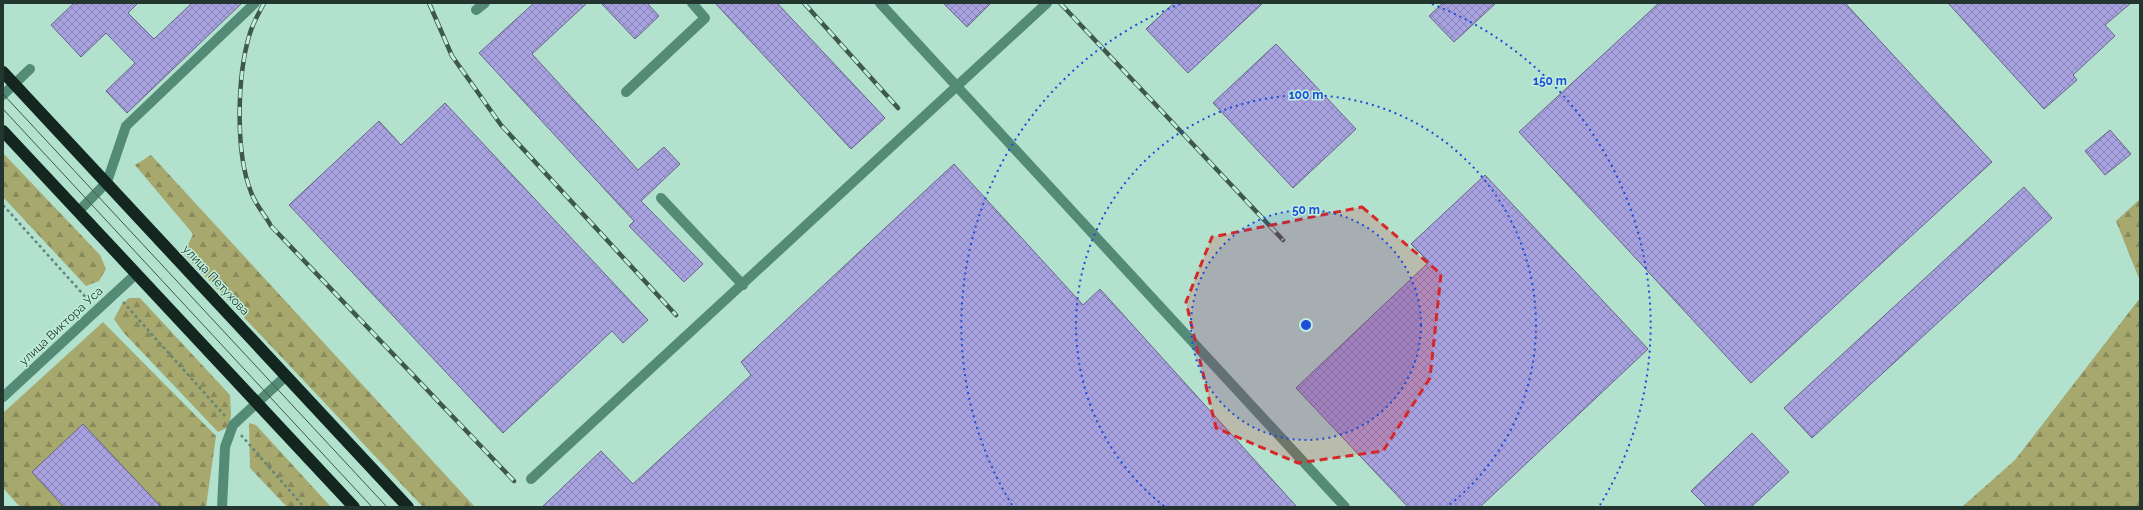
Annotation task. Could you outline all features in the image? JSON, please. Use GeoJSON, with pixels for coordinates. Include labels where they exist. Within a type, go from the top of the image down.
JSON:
{"type":"FeatureCollection","features":[{"type":"Feature","properties":{"kind":"highway","name":"улица Петухова"},"geometry":{"type":"LineString","coordinates":[[3,72],[408,507]]}},
{"type":"Feature","properties":{"kind":"highway"},"geometry":{"type":"LineString","coordinates":[[3,131],[354,507]]}},
{"type":"Feature","properties":{"kind":"street"},"geometry":{"type":"LineString","coordinates":[[78,212],[107,182],[126,126],[255,3]]}},
{"type":"Feature","properties":{"kind":"street"},"geometry":{"type":"LineString","coordinates":[[476,10],[486,3]]}},
{"type":"Feature","properties":{"kind":"street"},"geometry":{"type":"LineString","coordinates":[[626,92],[704,18],[692,3]]}},
{"type":"Feature","properties":{"kind":"street"},"geometry":{"type":"LineString","coordinates":[[880,3],[1345,507]]}},
{"type":"Feature","properties":{"kind":"street"},"geometry":{"type":"LineString","coordinates":[[531,479],[958,87],[1047,3]]}},
{"type":"Feature","properties":{"kind":"street"},"geometry":{"type":"LineString","coordinates":[[3,95],[30,69]]}},
{"type":"Feature","properties":{"kind":"street"},"geometry":{"type":"LineString","coordinates":[[661,198],[743,285]]}},
{"type":"Feature","properties":{"kind":"street","name":"улица Виктора Уса"},"geometry":{"type":"LineString","coordinates":[[3,397],[136,274]]}},
{"type":"Feature","properties":{"kind":"street"},"geometry":{"type":"LineString","coordinates":[[222,507],[225,447],[233,426],[286,376]]}},
{"type":"Feature","properties":{"kind":"path"},"geometry":{"type":"LineString","coordinates":[[3,205],[97,310]]}},
{"type":"Feature","properties":{"kind":"path"},"geometry":{"type":"LineString","coordinates":[[116,293],[304,507]]}},
{"type":"Feature","properties":{"kind":"highlighted area"},"geometry":{"type":"Polygon","coordinates":[[[1362,207],[1441,274],[1430,378],[1383,451],[1298,463],[1216,428],[1186,302],[1212,237],[1362,207]]]}},
{"type":"Feature","properties":{"kind":"green space"},"geometry":{"type":"Polygon","coordinates":[[[3,153],[100,255],[106,269],[99,281],[86,286],[3,197],[3,153]]]}},
{"type":"Feature","properties":{"kind":"green space"},"geometry":{"type":"Polygon","coordinates":[[[151,155],[475,507],[423,507],[184,254],[193,234],[135,165],[151,155]]]}},
{"type":"Feature","properties":{"kind":"green space"},"geometry":{"type":"Polygon","coordinates":[[[2140,199],[2140,281],[2116,221],[2140,199]]]}},
{"type":"Feature","properties":{"kind":"green space"},"geometry":{"type":"Polygon","coordinates":[[[129,298],[140,298],[230,395],[231,415],[229,427],[218,432],[123,332],[114,319],[122,304],[129,298]]]}},
{"type":"Feature","properties":{"kind":"green space"},"geometry":{"type":"Polygon","coordinates":[[[2140,298],[2140,507],[1962,507],[2015,460],[2140,298]]]}},
{"type":"Feature","properties":{"kind":"green space"},"geometry":{"type":"Polygon","coordinates":[[[103,322],[216,436],[206,507],[20,507],[3,488],[3,413],[103,322]]]}},
{"type":"Feature","properties":{"kind":"green space"},"geometry":{"type":"Polygon","coordinates":[[[249,423],[256,425],[331,507],[287,507],[250,468],[249,423]]]}},
{"type":"Feature","properties":{"kind":"building"},"geometry":{"type":"Polygon","coordinates":[[[74,3],[138,3],[128,13],[154,39],[192,3],[242,3],[127,113],[106,91],[135,63],[106,33],[81,57],[51,25],[74,3]]]}},
{"type":"Feature","properties":{"kind":"building"},"geometry":{"type":"Polygon","coordinates":[[[534,3],[587,3],[532,54],[638,170],[664,147],[680,164],[641,201],[703,264],[684,282],[629,226],[634,221],[479,53],[534,3]]]}},
{"type":"Feature","properties":{"kind":"building"},"geometry":{"type":"Polygon","coordinates":[[[601,3],[647,3],[659,16],[635,39],[601,3]]]}},
{"type":"Feature","properties":{"kind":"building"},"geometry":{"type":"Polygon","coordinates":[[[715,3],[777,3],[885,118],[851,149],[715,3]]]}},
{"type":"Feature","properties":{"kind":"building"},"geometry":{"type":"Polygon","coordinates":[[[943,3],[991,3],[967,27],[943,3]]]}},
{"type":"Feature","properties":{"kind":"building"},"geometry":{"type":"Polygon","coordinates":[[[1174,3],[1263,3],[1188,73],[1146,29],[1174,3]]]}},
{"type":"Feature","properties":{"kind":"building"},"geometry":{"type":"Polygon","coordinates":[[[1443,3],[1496,3],[1454,42],[1429,16],[1443,3]]]}},
{"type":"Feature","properties":{"kind":"building"},"geometry":{"type":"Polygon","coordinates":[[[1659,3],[1845,3],[1992,162],[1751,383],[1519,132],[1659,3]]]}},
{"type":"Feature","properties":{"kind":"building"},"geometry":{"type":"Polygon","coordinates":[[[1948,3],[2131,3],[2105,25],[2115,36],[2073,75],[2077,80],[2044,109],[1948,3]]]}},
{"type":"Feature","properties":{"kind":"building"},"geometry":{"type":"Polygon","coordinates":[[[1276,44],[1356,129],[1293,188],[1213,103],[1276,44]]]}},
{"type":"Feature","properties":{"kind":"building"},"geometry":{"type":"Polygon","coordinates":[[[445,103],[648,320],[623,343],[612,331],[503,433],[289,205],[379,121],[401,145],[445,103]]]}},
{"type":"Feature","properties":{"kind":"building"},"geometry":{"type":"Polygon","coordinates":[[[2110,130],[2131,154],[2105,175],[2085,151],[2110,130]]]}},
{"type":"Feature","properties":{"kind":"building"},"geometry":{"type":"Polygon","coordinates":[[[954,164],[1083,305],[1100,289],[1297,507],[542,507],[601,451],[633,484],[751,375],[741,362],[954,164]]]}},
{"type":"Feature","properties":{"kind":"building"},"geometry":{"type":"Polygon","coordinates":[[[1485,175],[1648,349],[1480,507],[1408,507],[1296,388],[1429,262],[1411,244],[1485,175]]]}},
{"type":"Feature","properties":{"kind":"building"},"geometry":{"type":"Polygon","coordinates":[[[2024,187],[2052,218],[1812,438],[1784,408],[2024,187]]]}},
{"type":"Feature","properties":{"kind":"building"},"geometry":{"type":"Polygon","coordinates":[[[83,424],[161,507],[64,507],[32,472],[83,424]]]}},
{"type":"Feature","properties":{"kind":"building"},"geometry":{"type":"Polygon","coordinates":[[[1752,433],[1789,472],[1751,507],[1707,507],[1691,491],[1752,433]]]}},
{"type":"Feature","properties":{"kind":"tram line"},"geometry":{"type":"LineString","coordinates":[[3,94],[387,507]]}},
{"type":"Feature","properties":{"kind":"tram line"},"geometry":{"type":"LineString","coordinates":[[3,109],[372,507]]}},
{"type":"Feature","properties":{"kind":"railway"},"geometry":{"type":"LineString","coordinates":[[264,3],[250,33],[242,70],[240,91],[240,135],[242,156],[246,175],[255,201],[271,226],[514,481]]}},
{"type":"Feature","properties":{"kind":"railway"},"geometry":{"type":"LineString","coordinates":[[429,3],[452,56],[501,125],[676,315]]}},
{"type":"Feature","properties":{"kind":"railway"},"geometry":{"type":"LineString","coordinates":[[804,3],[898,108]]}},
{"type":"Feature","properties":{"kind":"railway"},"geometry":{"type":"LineString","coordinates":[[1060,3],[1283,240]]}}]}
